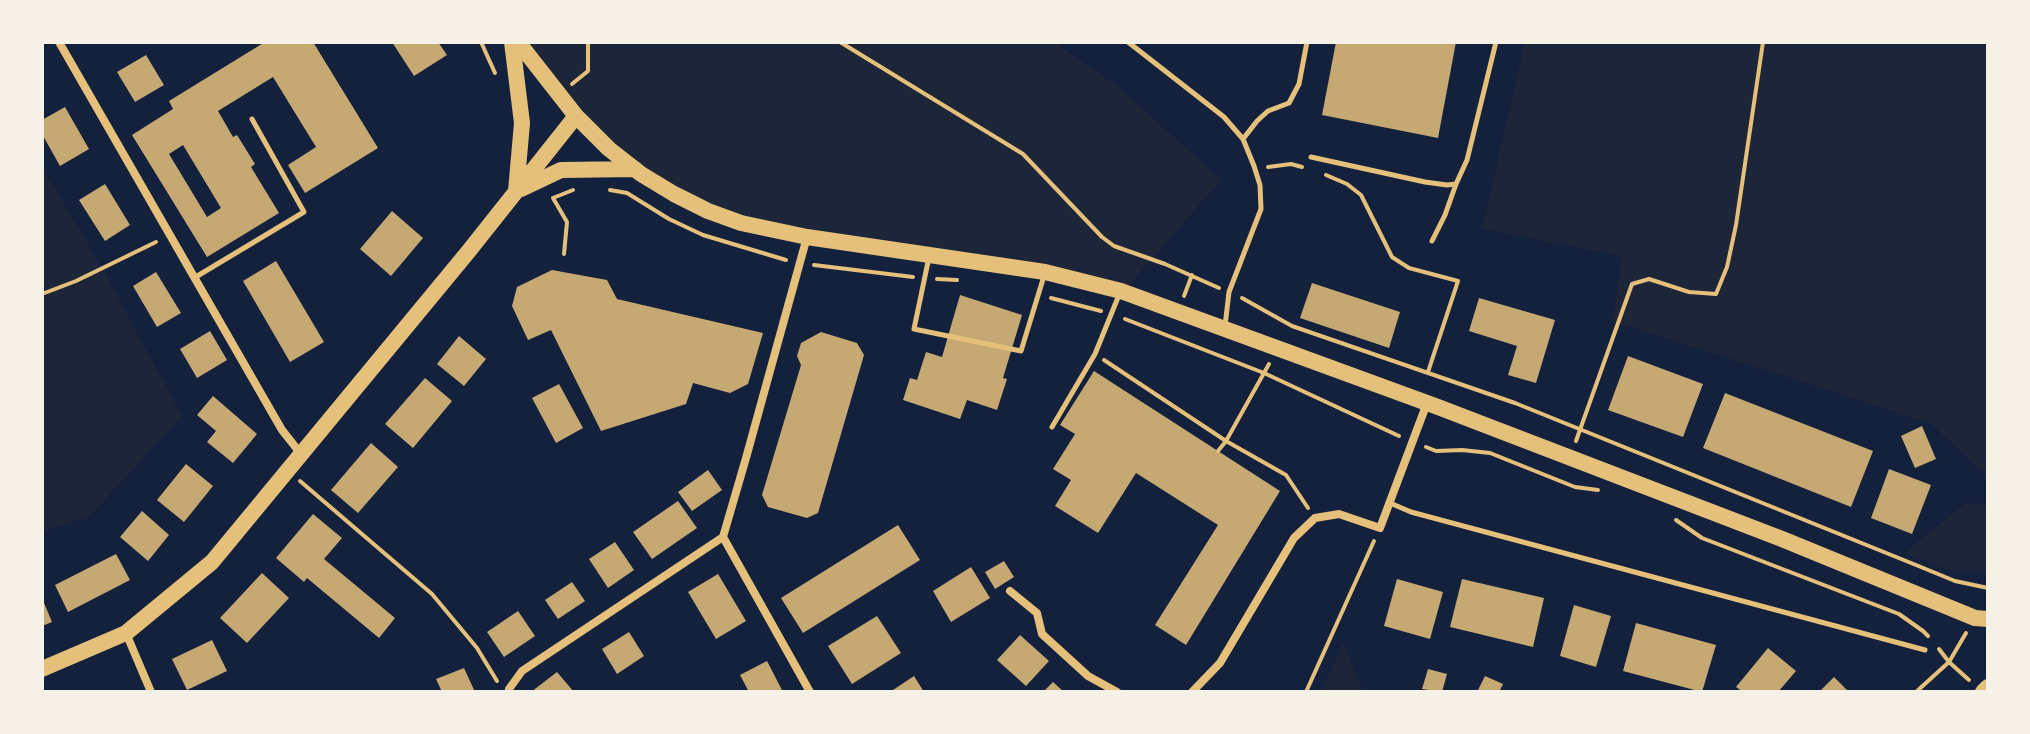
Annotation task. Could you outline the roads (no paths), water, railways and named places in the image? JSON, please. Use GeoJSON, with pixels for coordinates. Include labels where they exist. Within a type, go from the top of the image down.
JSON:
{"type":"FeatureCollection","features":[{"type":"Feature","properties":{"kind":"main road"},"geometry":{"type":"LineString","coordinates":[[515,42],[576,116],[609,149],[674,194],[708,211],[741,223],[807,237],[1045,272],[1121,291],[1571,458],[1975,618],[1988,619]]}},
{"type":"Feature","properties":{"kind":"main road"},"geometry":{"type":"LineString","coordinates":[[515,42],[522,123],[516,191]]}},
{"type":"Feature","properties":{"kind":"main road"},"geometry":{"type":"LineString","coordinates":[[42,669],[126,633],[212,562],[576,116]]}},
{"type":"Feature","properties":{"kind":"main road"},"geometry":{"type":"LineString","coordinates":[[516,191],[561,170],[635,169]]}},
{"type":"Feature","properties":{"kind":"main road"},"geometry":{"type":"LineString","coordinates":[[1983,692],[1988,687]]}},
{"type":"Feature","properties":{"kind":"street"},"geometry":{"type":"LineString","coordinates":[[59,42],[282,430],[301,454]]}},
{"type":"Feature","properties":{"kind":"street"},"geometry":{"type":"LineString","coordinates":[[509,691],[522,671],[723,537],[807,237]]}},
{"type":"Feature","properties":{"kind":"street"},"geometry":{"type":"LineString","coordinates":[[1192,692],[1220,663],[1294,538],[1315,518],[1339,514],[1380,528],[1427,403]]}},
{"type":"Feature","properties":{"kind":"street"},"geometry":{"type":"LineString","coordinates":[[723,537],[810,692]]}},
{"type":"Feature","properties":{"kind":"street"},"geometry":{"type":"LineString","coordinates":[[1010,591],[1037,613],[1042,634],[1088,676],[1117,692]]}},
{"type":"Feature","properties":{"kind":"street"},"geometry":{"type":"LineString","coordinates":[[126,633],[151,692]]}},
{"type":"Feature","properties":{"kind":"lane"},"geometry":{"type":"LineString","coordinates":[[1128,42],[1224,117],[1243,139],[1255,169],[1260,185],[1261,209],[1229,292],[1224,328]]}},
{"type":"Feature","properties":{"kind":"lane"},"geometry":{"type":"LineString","coordinates":[[1243,139],[1268,111],[1289,103],[1299,84],[1307,42]]}},
{"type":"Feature","properties":{"kind":"lane"},"geometry":{"type":"LineString","coordinates":[[1432,241],[1467,160],[1496,42]]}},
{"type":"Feature","properties":{"kind":"lane"},"geometry":{"type":"LineString","coordinates":[[194,278],[304,212],[252,119]]}},
{"type":"Feature","properties":{"kind":"lane"},"geometry":{"type":"LineString","coordinates":[[1311,157],[1425,182],[1456,184]]}},
{"type":"Feature","properties":{"kind":"lane"},"geometry":{"type":"LineString","coordinates":[[930,256],[914,329],[1021,351],[1045,272]]}},
{"type":"Feature","properties":{"kind":"lane"},"geometry":{"type":"LineString","coordinates":[[1052,427],[1095,354],[1121,291]]}},
{"type":"Feature","properties":{"kind":"lane"},"geometry":{"type":"LineString","coordinates":[[1390,503],[1411,512],[1925,650]]}}]}
